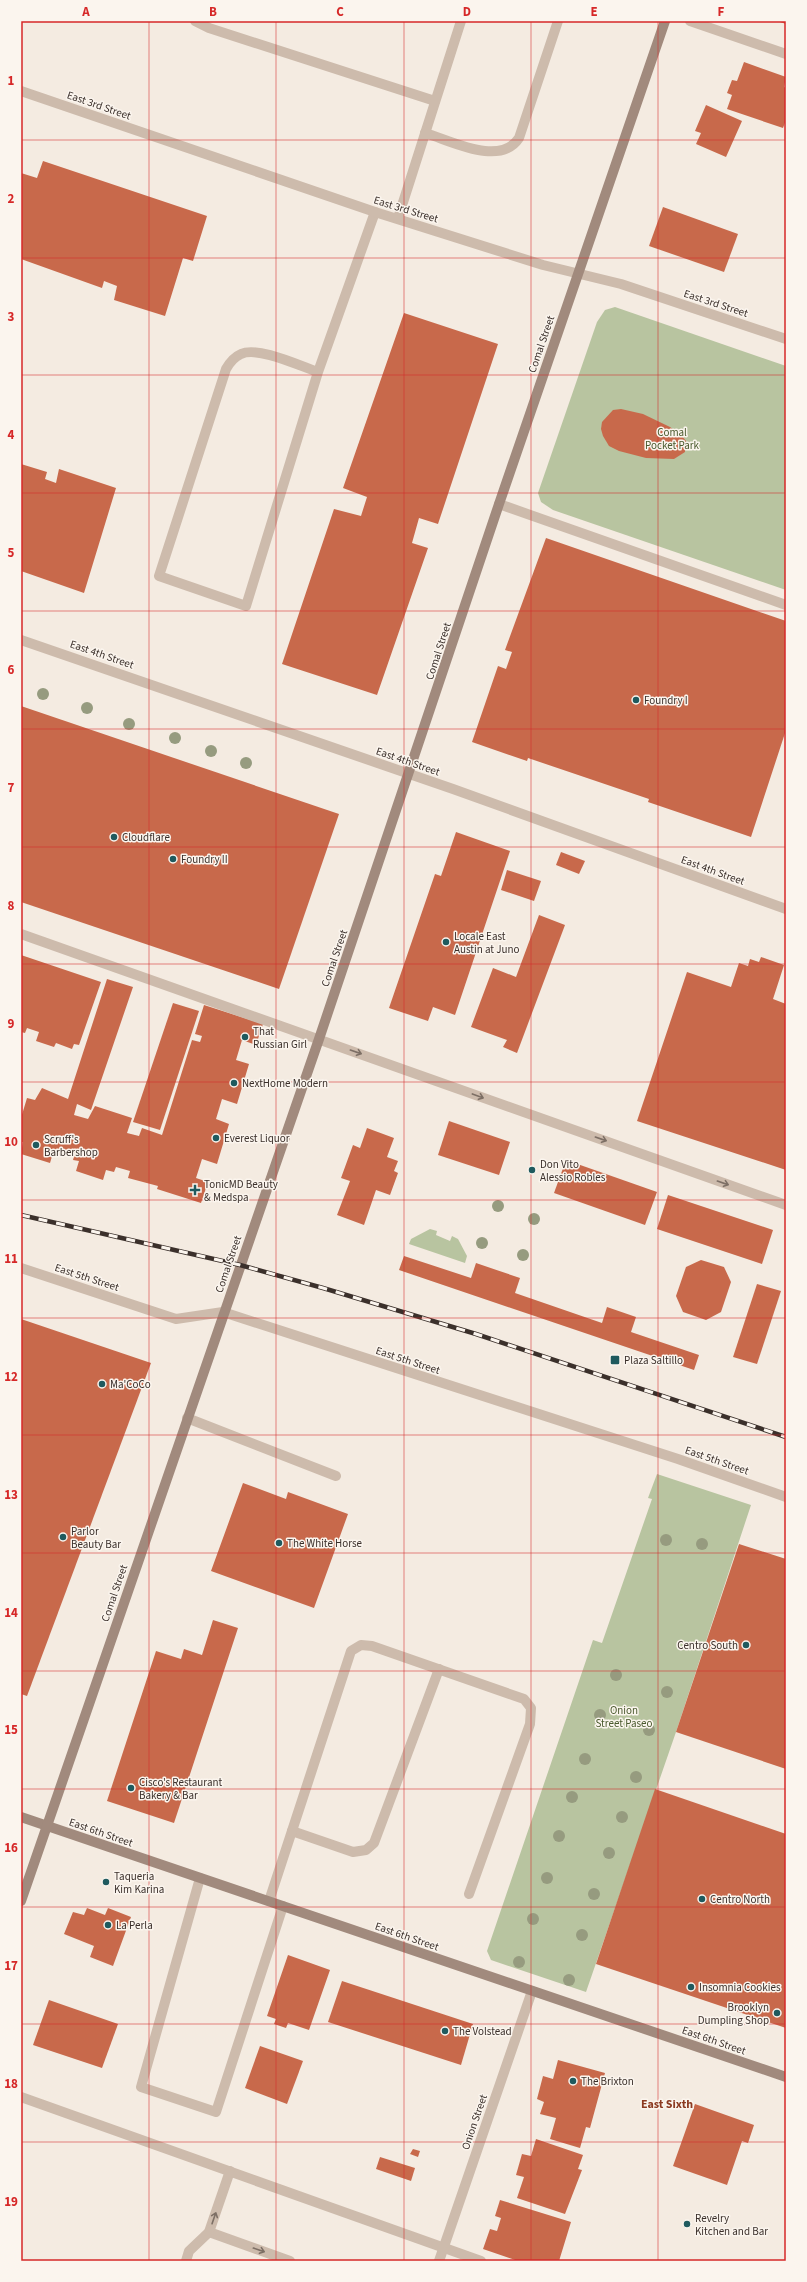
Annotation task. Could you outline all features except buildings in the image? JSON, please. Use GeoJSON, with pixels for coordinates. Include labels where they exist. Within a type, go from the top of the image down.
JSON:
{"type":"FeatureCollection","features":[{"type":"Feature","properties":{"kind":"street"},"geometry":{"type":"LineString","coordinates":[[195,21],[209,28],[436,101]]}},
{"type":"Feature","properties":{"kind":"street"},"geometry":{"type":"LineString","coordinates":[[398,218],[461,21]]}},
{"type":"Feature","properties":{"kind":"street"},"geometry":{"type":"LineString","coordinates":[[425,132],[486,152],[498,152],[508,149],[515,144],[519,138],[558,21]]}},
{"type":"Feature","properties":{"kind":"street","name":"Comal Street"},"geometry":{"type":"LineString","coordinates":[[21,1901],[223,1312],[410,774],[499,504],[665,21]]}},
{"type":"Feature","properties":{"kind":"street"},"geometry":{"type":"LineString","coordinates":[[690,21],[786,54]]}},
{"type":"Feature","properties":{"kind":"street","name":"East 3rd Street"},"geometry":{"type":"LineString","coordinates":[[21,91],[375,212],[543,265],[621,284],[786,339]]}},
{"type":"Feature","properties":{"kind":"street"},"geometry":{"type":"LineString","coordinates":[[318,372],[258,352],[242,353],[231,360],[226,368],[159,576],[246,606],[318,372],[375,212]]}},
{"type":"Feature","properties":{"kind":"street"},"geometry":{"type":"LineString","coordinates":[[499,504],[786,605]]}},
{"type":"Feature","properties":{"kind":"street","name":"East 4th Street"},"geometry":{"type":"LineString","coordinates":[[21,640],[410,774],[786,909]]}},
{"type":"Feature","properties":{"kind":"street"},"geometry":{"type":"LineString","coordinates":[[21,934],[786,1205]]}},
{"type":"Feature","properties":{"kind":"street","name":"East 5th Street"},"geometry":{"type":"LineString","coordinates":[[21,1268],[176,1319],[223,1312],[684,1461],[786,1497]]}},
{"type":"Feature","properties":{"kind":"street"},"geometry":{"type":"LineString","coordinates":[[187,1418],[336,1476]]}},
{"type":"Feature","properties":{"kind":"street"},"geometry":{"type":"LineString","coordinates":[[269,1901],[352,1651],[361,1645],[372,1646],[524,1699],[531,1708],[530,1724],[469,1894]]}},
{"type":"Feature","properties":{"kind":"street"},"geometry":{"type":"LineString","coordinates":[[292,1831],[353,1852],[366,1850],[374,1843],[439,1669]]}},
{"type":"Feature","properties":{"kind":"street","name":"East 6th Street"},"geometry":{"type":"LineString","coordinates":[[21,1817],[786,2077]]}},
{"type":"Feature","properties":{"kind":"street"},"geometry":{"type":"LineString","coordinates":[[200,1878],[141,2087],[149,2090],[216,2112],[283,1906]]}},
{"type":"Feature","properties":{"kind":"street","name":"Onion Street"},"geometry":{"type":"LineString","coordinates":[[439,2261],[532,1991]]}},
{"type":"Feature","properties":{"kind":"street"},"geometry":{"type":"LineString","coordinates":[[21,2097],[480,2261]]}},
{"type":"Feature","properties":{"kind":"street"},"geometry":{"type":"LineString","coordinates":[[186,2261],[189,2251],[209,2232],[230,2171]]}},
{"type":"Feature","properties":{"kind":"street"},"geometry":{"type":"LineString","coordinates":[[209,2232],[290,2261]]}},
{"type":"Feature","properties":{"kind":"green space","name":"Comal Pocket Park"},"geometry":{"type":"Polygon","coordinates":[[[615,307],[786,366],[786,590],[553,510],[541,502],[538,493],[597,322],[605,310],[615,307]]]}},
{"type":"Feature","properties":{"kind":"green space"},"geometry":{"type":"Polygon","coordinates":[[[430,1229],[437,1231],[436,1235],[450,1241],[452,1236],[458,1239],[467,1256],[465,1263],[409,1244],[411,1239],[430,1229]]]}},
{"type":"Feature","properties":{"kind":"green space","name":"Onion Street Paseo"},"geometry":{"type":"Polygon","coordinates":[[[657,1474],[751,1505],[676,1732],[586,1992],[491,1960],[487,1951],[593,1640],[602,1643],[652,1499],[648,1498],[657,1474]]]}},
{"type":"Feature","properties":{"kind":"railway"},"geometry":{"type":"LineString","coordinates":[[21,1215],[240,1265],[323,1288],[476,1334],[786,1437]]}},
{"type":"Feature","properties":{"kind":"place","name":"Foundry I"},"geometry":{"type":"Point","coordinates":[636,700]}},
{"type":"Feature","properties":{"kind":"place","name":"Cloudflare"},"geometry":{"type":"Point","coordinates":[114,837]}},
{"type":"Feature","properties":{"kind":"place","name":"Foundry II"},"geometry":{"type":"Point","coordinates":[173,859]}},
{"type":"Feature","properties":{"kind":"place","name":"Locale East Austin at Juno"},"geometry":{"type":"Point","coordinates":[446,942]}},
{"type":"Feature","properties":{"kind":"place","name":"That Russian Girl"},"geometry":{"type":"Point","coordinates":[245,1037]}},
{"type":"Feature","properties":{"kind":"place","name":"NextHome Modern"},"geometry":{"type":"Point","coordinates":[234,1083]}},
{"type":"Feature","properties":{"kind":"place","name":"Everest Liquor"},"geometry":{"type":"Point","coordinates":[216,1138]}},
{"type":"Feature","properties":{"kind":"place","name":"Scruff's Barbershop"},"geometry":{"type":"Point","coordinates":[36,1145]}},
{"type":"Feature","properties":{"kind":"place","name":"Don Vito Alessio Robles"},"geometry":{"type":"Point","coordinates":[532,1170]}},
{"type":"Feature","properties":{"kind":"place","name":"TonicMD Beauty & Medspa"},"geometry":{"type":"Point","coordinates":[195,1190]}},
{"type":"Feature","properties":{"kind":"place","name":"Plaza Saltillo"},"geometry":{"type":"Point","coordinates":[615,1360]}},
{"type":"Feature","properties":{"kind":"place","name":"Ma'CoCo"},"geometry":{"type":"Point","coordinates":[102,1384]}},
{"type":"Feature","properties":{"kind":"place","name":"Parlor Beauty Bar"},"geometry":{"type":"Point","coordinates":[63,1537]}},
{"type":"Feature","properties":{"kind":"place","name":"The White Horse"},"geometry":{"type":"Point","coordinates":[279,1543]}},
{"type":"Feature","properties":{"kind":"place","name":"Centro South"},"geometry":{"type":"Point","coordinates":[746,1645]}},
{"type":"Feature","properties":{"kind":"place","name":"Cisco's Restaurant Bakery & Bar"},"geometry":{"type":"Point","coordinates":[131,1788]}},
{"type":"Feature","properties":{"kind":"place","name":"Taqueria Kim Karina"},"geometry":{"type":"Point","coordinates":[106,1882]}},
{"type":"Feature","properties":{"kind":"place","name":"Centro North"},"geometry":{"type":"Point","coordinates":[702,1899]}},
{"type":"Feature","properties":{"kind":"place","name":"La Perla"},"geometry":{"type":"Point","coordinates":[108,1925]}},
{"type":"Feature","properties":{"kind":"place","name":"Insomnia Cookies"},"geometry":{"type":"Point","coordinates":[691,1987]}},
{"type":"Feature","properties":{"kind":"place","name":"Brooklyn Dumpling Shop"},"geometry":{"type":"Point","coordinates":[777,2013]}},
{"type":"Feature","properties":{"kind":"place","name":"The Volstead"},"geometry":{"type":"Point","coordinates":[445,2031]}},
{"type":"Feature","properties":{"kind":"place","name":"The Brixton"},"geometry":{"type":"Point","coordinates":[573,2081]}},
{"type":"Feature","properties":{"kind":"place","name":"Revelry Kitchen and Bar"},"geometry":{"type":"Point","coordinates":[687,2224]}},
{"type":"Feature","properties":{"kind":"district","name":"East Sixth"},"geometry":{"type":"Point","coordinates":[667,2104]}}]}
